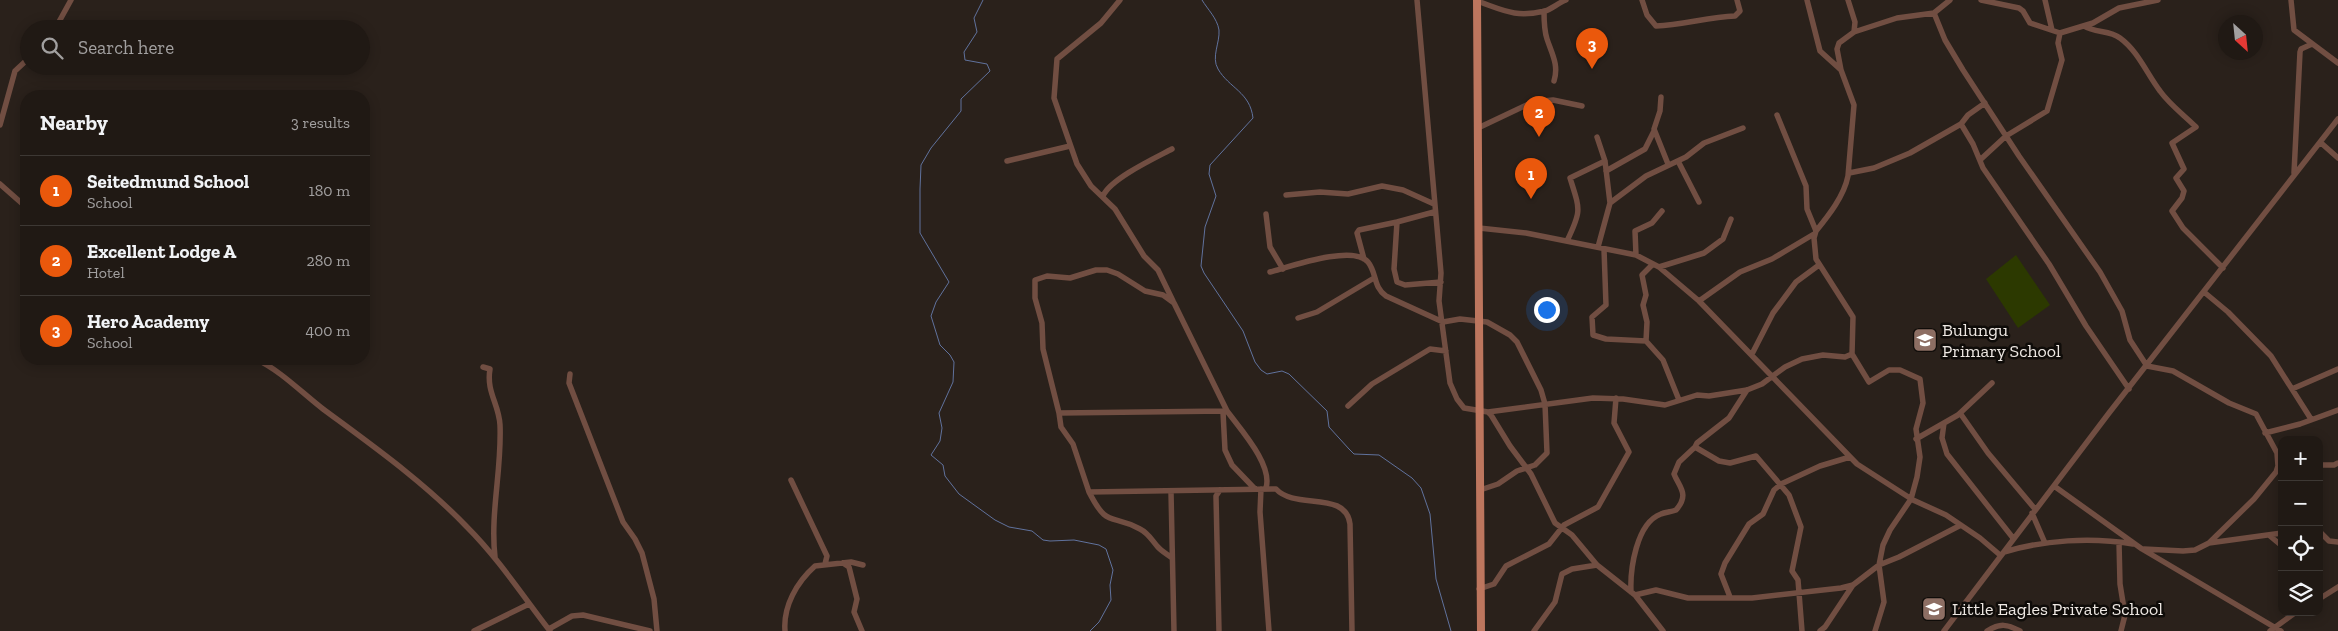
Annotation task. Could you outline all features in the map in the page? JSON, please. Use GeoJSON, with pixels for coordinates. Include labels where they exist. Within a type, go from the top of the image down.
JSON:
{"type":"FeatureCollection","features":[{"type":"Feature","properties":{"kind":"main road"},"geometry":{"type":"LineString","coordinates":[[1477,1],[1480,631]]}},
{"type":"Feature","properties":{"kind":"street"},"geometry":{"type":"LineString","coordinates":[[60,20],[71,0]]}},
{"type":"Feature","properties":{"kind":"street"},"geometry":{"type":"LineString","coordinates":[[1120,0],[1101,23],[1056,62],[1054,98],[1070,146],[1086,180],[1115,210],[1144,256],[1158,270],[1225,411],[1256,452],[1276,489],[1285,496],[1313,503],[1334,504],[1348,515],[1350,524],[1352,631]]}},
{"type":"Feature","properties":{"kind":"street"},"geometry":{"type":"LineString","coordinates":[[1417,0],[1441,282],[1439,301],[1450,383],[1457,399],[1464,408],[1488,412],[1593,398],[1616,398],[1661,405],[1697,395],[1709,396],[1747,390],[1762,384],[1802,359],[1823,355],[1846,357],[1852,354]]}},
{"type":"Feature","properties":{"kind":"street"},"geometry":{"type":"LineString","coordinates":[[1477,1],[1505,13],[1544,11],[1566,0]]}},
{"type":"Feature","properties":{"kind":"street"},"geometry":{"type":"LineString","coordinates":[[1642,0],[1646,16],[1656,26],[1688,24],[1706,18],[1735,16],[1740,11],[1737,0]]}},
{"type":"Feature","properties":{"kind":"street"},"geometry":{"type":"LineString","coordinates":[[1807,0],[1820,52],[1841,70]]}},
{"type":"Feature","properties":{"kind":"street"},"geometry":{"type":"LineString","coordinates":[[1848,0],[1855,22],[1854,32]]}},
{"type":"Feature","properties":{"kind":"street"},"geometry":{"type":"LineString","coordinates":[[1934,0],[1939,7]]}},
{"type":"Feature","properties":{"kind":"street"},"geometry":{"type":"LineString","coordinates":[[1699,301],[1740,272],[1772,259],[1815,232],[1832,211],[1847,182],[1849,173],[1854,105],[1841,70],[1838,44],[1854,32],[1897,18],[1934,13],[1939,7],[1950,0]]}},
{"type":"Feature","properties":{"kind":"street"},"geometry":{"type":"LineString","coordinates":[[1982,0],[2023,10],[2030,23],[2060,33],[2103,18],[2119,8],[2134,3],[2158,0]]}},
{"type":"Feature","properties":{"kind":"street"},"geometry":{"type":"LineString","coordinates":[[2015,0],[2015,7]]}},
{"type":"Feature","properties":{"kind":"street"},"geometry":{"type":"LineString","coordinates":[[2045,0],[2052,30]]}},
{"type":"Feature","properties":{"kind":"street"},"geometry":{"type":"LineString","coordinates":[[2291,0],[2294,30],[2338,63]]}},
{"type":"Feature","properties":{"kind":"street"},"geometry":{"type":"LineString","coordinates":[[1544,11],[1546,38],[1556,62],[1557,72],[1554,81]]}},
{"type":"Feature","properties":{"kind":"street"},"geometry":{"type":"LineString","coordinates":[[1934,13],[1945,40],[2006,136],[2100,272],[2122,312],[2130,340],[2147,366],[2173,371],[2230,403],[2252,412],[2258,417],[2277,453],[2278,466]]}},
{"type":"Feature","properties":{"kind":"street"},"geometry":{"type":"LineString","coordinates":[[2084,26],[2102,33],[2114,34],[2125,42],[2136,54],[2165,98],[2196,127],[2172,144],[2184,169],[2176,178],[2184,191],[2182,198],[2172,211],[2184,228],[2223,268]]}},
{"type":"Feature","properties":{"kind":"street"},"geometry":{"type":"LineString","coordinates":[[1980,160],[2006,136],[2048,108],[2049,97],[2062,60],[2058,43],[2060,33]]}},
{"type":"Feature","properties":{"kind":"street"},"geometry":{"type":"LineString","coordinates":[[2294,173],[2300,52],[2312,44]]}},
{"type":"Feature","properties":{"kind":"street"},"geometry":{"type":"LineString","coordinates":[[0,125],[15,71],[20,66]]}},
{"type":"Feature","properties":{"kind":"street"},"geometry":{"type":"LineString","coordinates":[[1661,97],[1660,111],[1654,125],[1654,131],[1668,164]]}},
{"type":"Feature","properties":{"kind":"street"},"geometry":{"type":"LineString","coordinates":[[1478,128],[1533,102],[1553,100],[1582,106]]}},
{"type":"Feature","properties":{"kind":"street"},"geometry":{"type":"LineString","coordinates":[[1849,173],[1869,170],[1910,154],[1962,124],[1968,115],[1986,103]]}},
{"type":"Feature","properties":{"kind":"street"},"geometry":{"type":"LineString","coordinates":[[1777,115],[1805,182],[1807,208],[1815,232],[1814,246],[1818,265],[1853,317],[1852,354],[1870,382],[1889,370],[1900,370],[1921,380],[1923,403],[1917,418],[1916,439],[1919,465],[1911,499],[1886,538],[1879,565],[1884,602],[1875,631]]}},
{"type":"Feature","properties":{"kind":"street"},"geometry":{"type":"LineString","coordinates":[[1944,631],[2013,538],[2223,268],[2294,173],[2338,119]]}},
{"type":"Feature","properties":{"kind":"street"},"geometry":{"type":"LineString","coordinates":[[1962,124],[1974,144],[1980,160],[2049,264],[2086,326],[2129,389]]}},
{"type":"Feature","properties":{"kind":"street"},"geometry":{"type":"LineString","coordinates":[[1610,204],[1646,176],[1668,164],[1678,161],[1704,143],[1743,128]]}},
{"type":"Feature","properties":{"kind":"street"},"geometry":{"type":"LineString","coordinates":[[1606,171],[1645,149],[1654,131]]}},
{"type":"Feature","properties":{"kind":"street"},"geometry":{"type":"LineString","coordinates":[[1597,138],[1605,161],[1610,204],[1601,248],[1606,304],[1592,317],[1593,335],[1606,339],[1646,341]]}},
{"type":"Feature","properties":{"kind":"street"},"geometry":{"type":"LineString","coordinates":[[2320,142],[2338,158]]}},
{"type":"Feature","properties":{"kind":"street"},"geometry":{"type":"LineString","coordinates":[[1007,161],[1070,146]]}},
{"type":"Feature","properties":{"kind":"street"},"geometry":{"type":"LineString","coordinates":[[1103,196],[1106,189],[1128,173],[1172,149]]}},
{"type":"Feature","properties":{"kind":"street"},"geometry":{"type":"LineString","coordinates":[[1567,241],[1579,211],[1578,201],[1570,178],[1605,161]]}},
{"type":"Feature","properties":{"kind":"street"},"geometry":{"type":"LineString","coordinates":[[1678,161],[1699,202]]}},
{"type":"Feature","properties":{"kind":"street"},"geometry":{"type":"LineString","coordinates":[[0,184],[20,202]]}},
{"type":"Feature","properties":{"kind":"street"},"geometry":{"type":"LineString","coordinates":[[1286,196],[1320,192],[1348,194],[1382,186],[1403,190],[1434,204]]}},
{"type":"Feature","properties":{"kind":"street"},"geometry":{"type":"LineString","coordinates":[[1636,255],[1636,230],[1652,222],[1662,211]]}},
{"type":"Feature","properties":{"kind":"street"},"geometry":{"type":"LineString","coordinates":[[1364,259],[1358,231],[1434,212]]}},
{"type":"Feature","properties":{"kind":"street"},"geometry":{"type":"LineString","coordinates":[[1266,214],[1270,247],[1283,269]]}},
{"type":"Feature","properties":{"kind":"street"},"geometry":{"type":"LineString","coordinates":[[1680,400],[1663,360],[1646,341],[1647,318],[1644,306],[1646,295],[1642,275],[1656,266],[1704,253],[1723,239],[1731,219]]}},
{"type":"Feature","properties":{"kind":"street"},"geometry":{"type":"LineString","coordinates":[[1397,222],[1394,269],[1397,282],[1405,286],[1441,282]]}},
{"type":"Feature","properties":{"kind":"street"},"geometry":{"type":"LineString","coordinates":[[1479,228],[1526,232],[1636,255],[1656,266],[1699,301],[1850,457],[1876,478],[1911,499],[1946,515],[2001,554]]}},
{"type":"Feature","properties":{"kind":"street"},"geometry":{"type":"LineString","coordinates":[[1270,272],[1324,258],[1350,255],[1364,259],[1369,263],[1378,289],[1386,296],[1443,322],[1460,319],[1478,321],[1498,327],[1517,342],[1538,381],[1545,404],[1547,453],[1540,462],[1480,490]]}},
{"type":"Feature","properties":{"kind":"street"},"geometry":{"type":"LineString","coordinates":[[1752,354],[1773,312],[1796,282],[1818,265]]}},
{"type":"Feature","properties":{"kind":"street"},"geometry":{"type":"LineString","coordinates":[[1172,558],[1157,547],[1149,535],[1140,529],[1106,517],[1098,508],[1089,492],[1073,444],[1060,427],[1059,413],[1043,349],[1042,323],[1035,298],[1036,278],[1047,276],[1070,278],[1096,270],[1107,270],[1118,274],[1145,291],[1163,295],[1174,303]]}},
{"type":"Feature","properties":{"kind":"street"},"geometry":{"type":"LineString","coordinates":[[1810,272],[1824,272]]}},
{"type":"Feature","properties":{"kind":"street"},"geometry":{"type":"LineString","coordinates":[[1298,318],[1317,312],[1374,278]]}},
{"type":"Feature","properties":{"kind":"street"},"geometry":{"type":"LineString","coordinates":[[2204,292],[2218,306],[2228,312],[2272,356],[2311,419]]}},
{"type":"Feature","properties":{"kind":"street"},"geometry":{"type":"LineString","coordinates":[[1348,406],[1372,384],[1430,350],[1446,351]]}},
{"type":"Feature","properties":{"kind":"street"},"geometry":{"type":"LineString","coordinates":[[268,365],[312,401],[396,462],[463,522],[495,559],[549,630],[572,616],[583,615],[650,631]]}},
{"type":"Feature","properties":{"kind":"street"},"geometry":{"type":"LineString","coordinates":[[484,367],[490,369],[489,389],[500,423],[500,460],[494,508],[495,559]]}},
{"type":"Feature","properties":{"kind":"street"},"geometry":{"type":"LineString","coordinates":[[2292,389],[2338,369]]}},
{"type":"Feature","properties":{"kind":"street"},"geometry":{"type":"LineString","coordinates":[[570,374],[569,383],[610,492],[623,522],[642,553],[654,599],[657,631]]}},
{"type":"Feature","properties":{"kind":"street"},"geometry":{"type":"LineString","coordinates":[[1916,439],[1960,413],[1992,382]]}},
{"type":"Feature","properties":{"kind":"street"},"geometry":{"type":"LineString","coordinates":[[1633,594],[1630,568],[1634,554],[1647,527],[1661,513],[1676,510],[1680,506],[1682,486],[1674,474],[1679,462],[1697,443],[1731,417],[1747,390]]}},
{"type":"Feature","properties":{"kind":"street"},"geometry":{"type":"LineString","coordinates":[[1479,589],[1494,584],[1506,566],[1549,544],[1560,529],[1598,507],[1619,466],[1627,455],[1628,448],[1614,423],[1616,398]]}},
{"type":"Feature","properties":{"kind":"street"},"geometry":{"type":"LineString","coordinates":[[2265,433],[2300,424],[2338,410]]}},
{"type":"Feature","properties":{"kind":"street"},"geometry":{"type":"LineString","coordinates":[[1059,413],[1225,411]]}},
{"type":"Feature","properties":{"kind":"street"},"geometry":{"type":"LineString","coordinates":[[1225,411],[1223,445],[1229,461],[1260,489]]}},
{"type":"Feature","properties":{"kind":"street"},"geometry":{"type":"LineString","coordinates":[[1488,412],[1535,481],[1551,517],[1560,529],[1572,535],[1597,564],[1633,594],[1663,631]]}},
{"type":"Feature","properties":{"kind":"street"},"geometry":{"type":"LineString","coordinates":[[1960,413],[1988,453],[2034,511],[2045,543]]}},
{"type":"Feature","properties":{"kind":"street"},"geometry":{"type":"LineString","coordinates":[[1944,423],[1942,438],[1947,454],[2013,538]]}},
{"type":"Feature","properties":{"kind":"street"},"geometry":{"type":"LineString","coordinates":[[1695,447],[1719,461],[1730,463],[1756,456],[1781,484],[1792,501],[1801,530],[1792,571],[1798,580],[1802,631]]}},
{"type":"Feature","properties":{"kind":"street"},"geometry":{"type":"LineString","coordinates":[[1730,597],[1721,574],[1724,563],[1749,524],[1763,514],[1770,494],[1781,484],[1820,466],[1850,457]]}},
{"type":"Feature","properties":{"kind":"street"},"geometry":{"type":"LineString","coordinates":[[2323,465],[2334,465],[2338,462]]}},
{"type":"Feature","properties":{"kind":"street"},"geometry":{"type":"LineString","coordinates":[[2142,549],[2195,550],[2209,543],[2254,499],[2278,472]]}},
{"type":"Feature","properties":{"kind":"street"},"geometry":{"type":"LineString","coordinates":[[1268,475],[1260,489],[1260,512],[1269,631]]}},
{"type":"Feature","properties":{"kind":"street"},"geometry":{"type":"LineString","coordinates":[[791,480],[828,556],[825,564]]}},
{"type":"Feature","properties":{"kind":"street"},"geometry":{"type":"LineString","coordinates":[[2054,486],[2142,549],[2272,629],[2281,631]]}},
{"type":"Feature","properties":{"kind":"street"},"geometry":{"type":"LineString","coordinates":[[1089,492],[1210,491],[1218,493],[1276,489]]}},
{"type":"Feature","properties":{"kind":"street"},"geometry":{"type":"LineString","coordinates":[[1170,492],[1174,631]]}},
{"type":"Feature","properties":{"kind":"street"},"geometry":{"type":"LineString","coordinates":[[1218,493],[1219,631]]}},
{"type":"Feature","properties":{"kind":"street"},"geometry":{"type":"LineString","coordinates":[[1820,631],[1827,624],[1853,585],[1879,565],[1961,525]]}},
{"type":"Feature","properties":{"kind":"street"},"geometry":{"type":"LineString","coordinates":[[2209,543],[2278,535]]}},
{"type":"Feature","properties":{"kind":"street"},"geometry":{"type":"LineString","coordinates":[[2323,535],[2329,540],[2338,542]]}},
{"type":"Feature","properties":{"kind":"street"},"geometry":{"type":"LineString","coordinates":[[2270,536],[2278,543]]}},
{"type":"Feature","properties":{"kind":"street"},"geometry":{"type":"LineString","coordinates":[[2001,554],[2033,544],[2045,543],[2108,540],[2135,544]]}},
{"type":"Feature","properties":{"kind":"street"},"geometry":{"type":"LineString","coordinates":[[2119,542],[2120,584],[2125,615],[2121,631]]}},
{"type":"Feature","properties":{"kind":"street"},"geometry":{"type":"LineString","coordinates":[[843,562],[849,567],[857,599],[854,612],[862,631]]}},
{"type":"Feature","properties":{"kind":"street"},"geometry":{"type":"LineString","coordinates":[[785,631],[786,616],[793,592],[811,570],[820,564],[851,562],[863,565]]}},
{"type":"Feature","properties":{"kind":"street"},"geometry":{"type":"LineString","coordinates":[[1534,631],[1555,602],[1562,574],[1565,571],[1597,564]]}},
{"type":"Feature","properties":{"kind":"street"},"geometry":{"type":"LineString","coordinates":[[1633,594],[1656,590],[1688,598],[1730,597],[1799,594],[1853,585]]}},
{"type":"Feature","properties":{"kind":"street"},"geometry":{"type":"LineString","coordinates":[[2323,596],[2338,587]]}},
{"type":"Feature","properties":{"kind":"street"},"geometry":{"type":"LineString","coordinates":[[474,631],[529,604]]}},
{"type":"Feature","properties":{"kind":"street"},"geometry":{"type":"LineString","coordinates":[[2272,629],[2290,616]]}},
{"type":"Feature","properties":{"kind":"street"},"geometry":{"type":"LineString","coordinates":[[1987,631],[1995,626],[2009,624],[2020,631]]}},
{"type":"Feature","properties":{"kind":"green space"},"geometry":{"type":"Polygon","coordinates":[[[2016,255],[2050,305],[2018,328],[1986,279],[2016,255]]]}},
{"type":"Feature","properties":{"kind":"waterway"},"geometry":{"type":"LineString","coordinates":[[983,0],[974,18],[977,32],[964,52],[965,60],[987,64],[990,71],[961,99],[961,111],[931,148],[921,165],[920,233],[949,282],[936,302],[931,316],[940,345],[954,362],[953,382],[939,413],[942,428],[940,441],[931,455],[943,465],[945,476],[959,494],[995,520],[1009,527],[1032,531],[1043,540],[1074,540],[1099,545],[1106,549],[1113,570],[1110,585],[1111,600],[1099,622],[1090,631]]}},
{"type":"Feature","properties":{"kind":"waterway"},"geometry":{"type":"LineString","coordinates":[[1202,0],[1214,18],[1219,30],[1215,60],[1218,69],[1244,96],[1251,109],[1253,118],[1210,165],[1209,174],[1216,196],[1205,227],[1201,266],[1243,331],[1255,362],[1261,370],[1267,374],[1282,371],[1289,374],[1327,411],[1329,427],[1354,454],[1379,455],[1412,478],[1421,488],[1430,514],[1436,579],[1451,631]]}},
{"type":"Feature","properties":{"kind":"place","name":"Hero Academy"},"geometry":{"type":"Point","coordinates":[1592,69]}},
{"type":"Feature","properties":{"kind":"place","name":"Excellent Lodge A"},"geometry":{"type":"Point","coordinates":[1539,137]}},
{"type":"Feature","properties":{"kind":"place","name":"Seitedmund School"},"geometry":{"type":"Point","coordinates":[1531,199]}},
{"type":"Feature","properties":{"kind":"place","name":"Bulungu Primary School"},"geometry":{"type":"Point","coordinates":[1925,340]}},
{"type":"Feature","properties":{"kind":"place","name":"Little Eagles Private School"},"geometry":{"type":"Point","coordinates":[1934,609]}}]}
